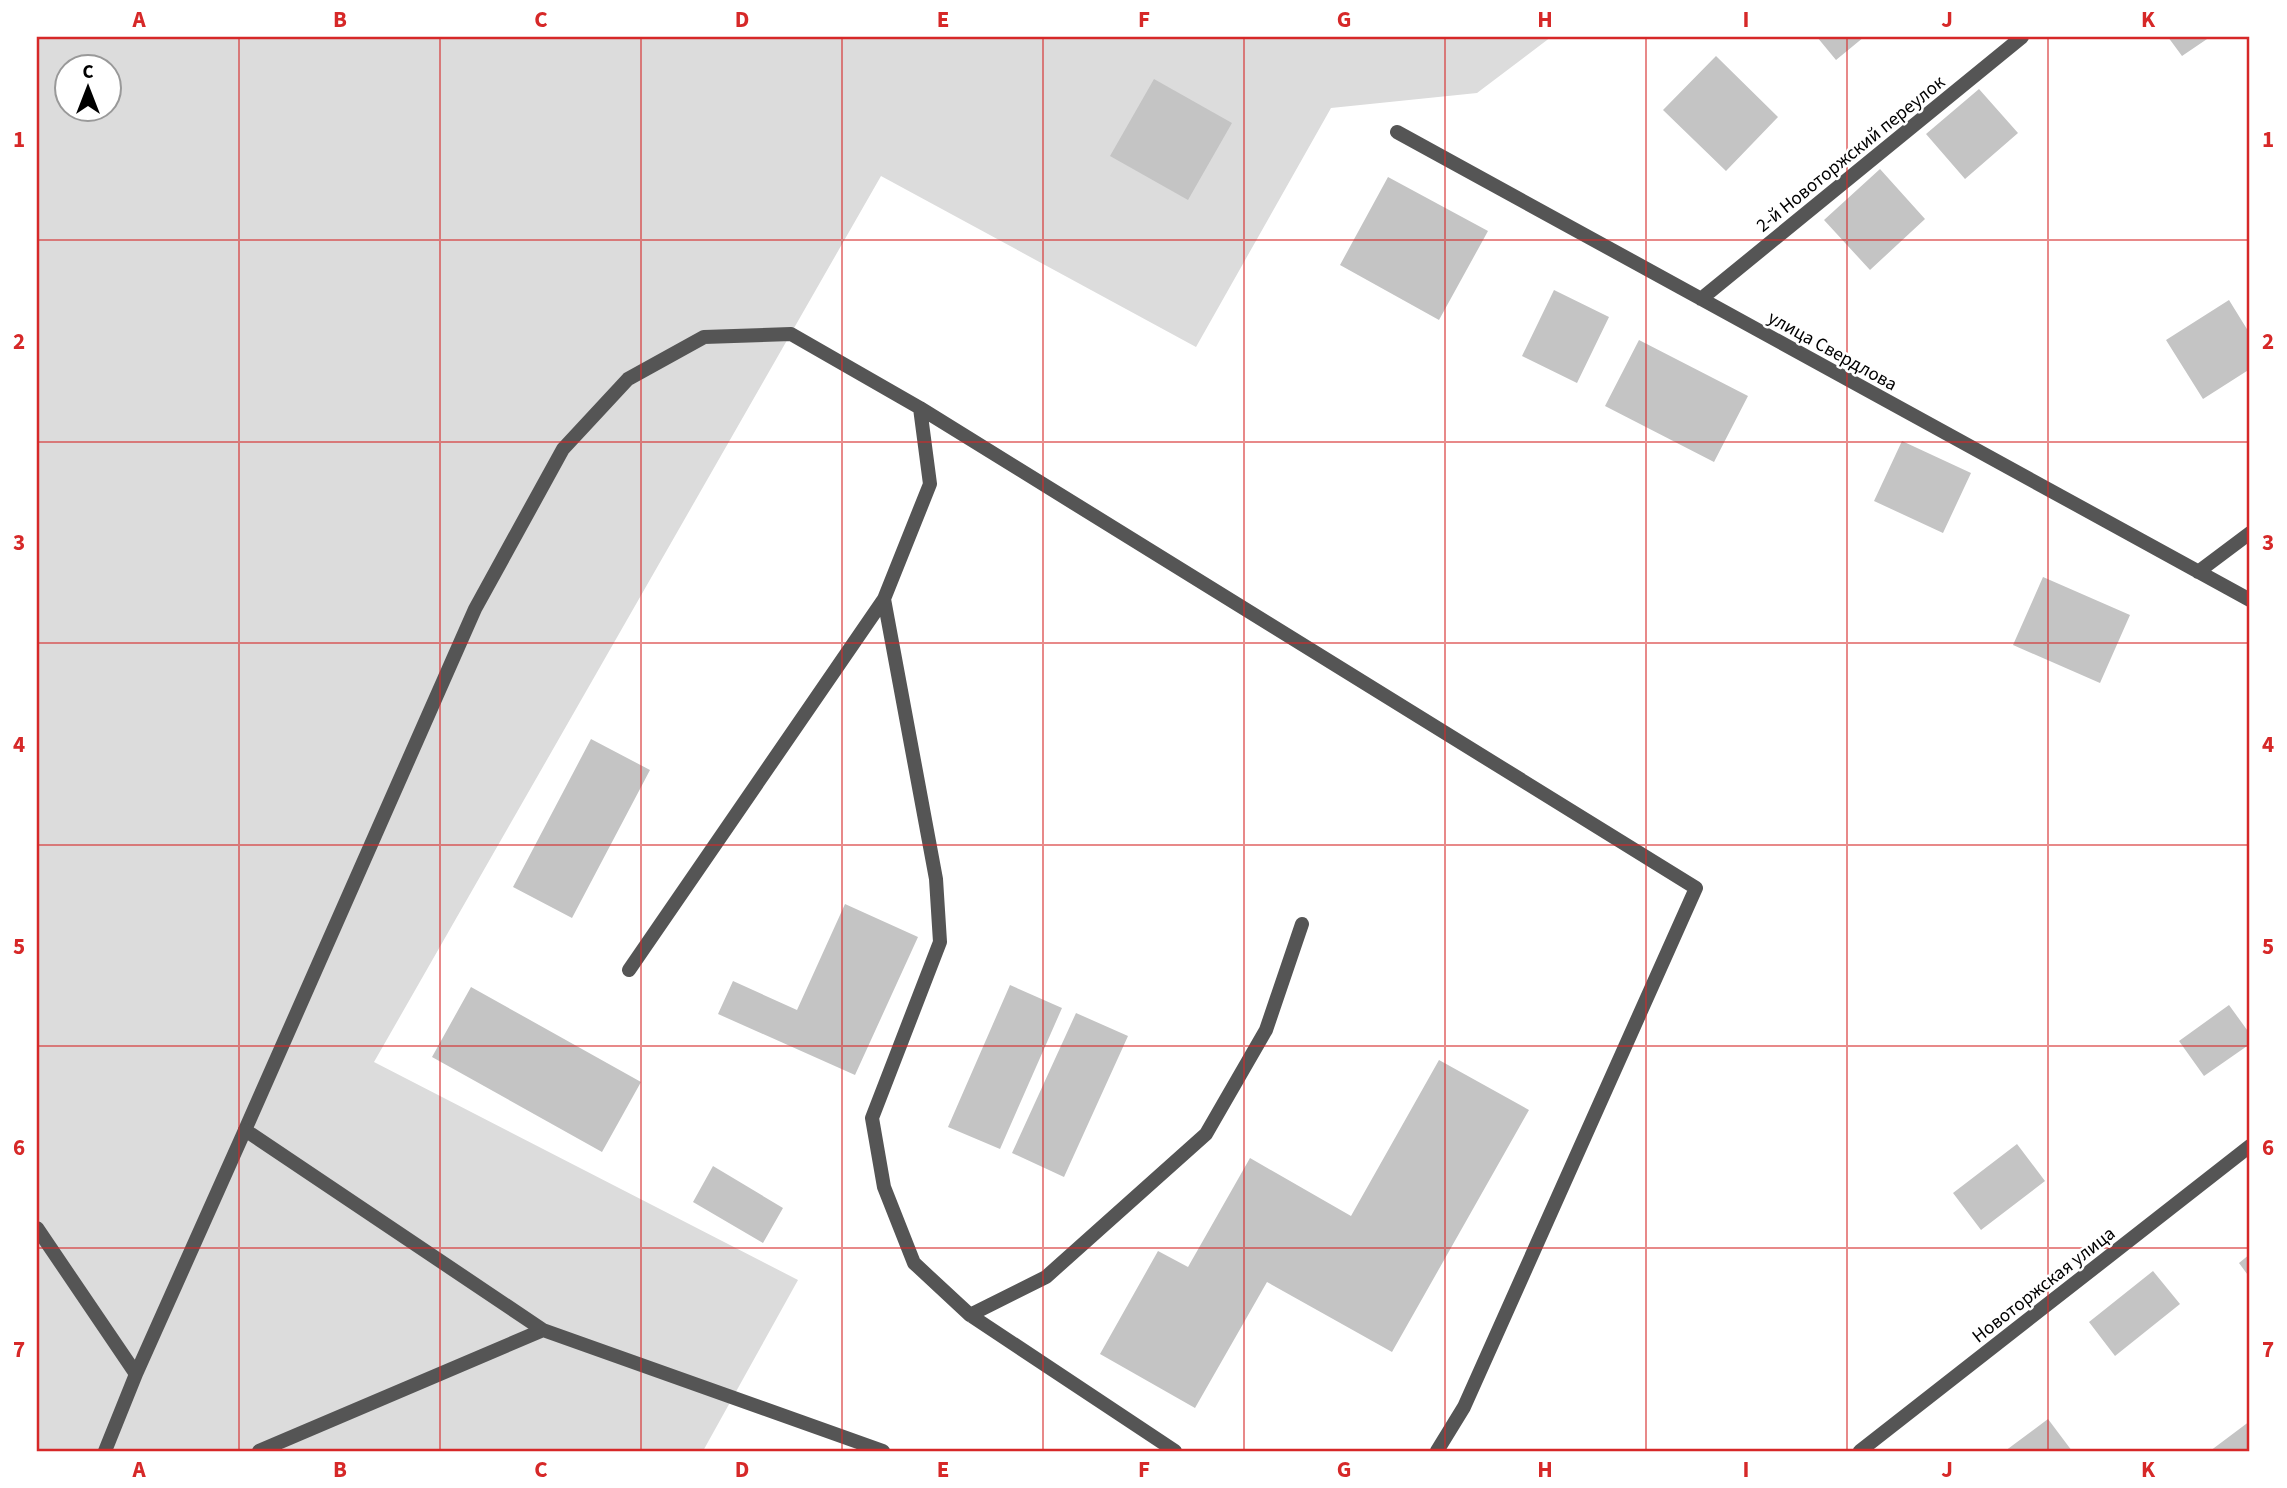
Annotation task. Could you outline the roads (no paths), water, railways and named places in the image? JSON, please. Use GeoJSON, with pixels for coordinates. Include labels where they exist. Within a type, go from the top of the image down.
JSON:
{"type":"FeatureCollection","features":[{"type":"Feature","properties":{"kind":"street","name":"2-й Новоторжский переулок"},"geometry":{"type":"LineString","coordinates":[[1701,299],[2022,37]]}},
{"type":"Feature","properties":{"kind":"street","name":"улица Свердлова"},"geometry":{"type":"LineString","coordinates":[[1397,132],[2250,600]]}},
{"type":"Feature","properties":{"kind":"street"},"geometry":{"type":"LineString","coordinates":[[105,1451],[136,1374],[475,609],[563,449],[628,379],[704,337],[791,334],[920,408],[1696,888],[1464,1407],[1437,1451]]}},
{"type":"Feature","properties":{"kind":"street"},"geometry":{"type":"LineString","coordinates":[[629,970],[884,599],[930,484],[920,408]]}},
{"type":"Feature","properties":{"kind":"street"},"geometry":{"type":"LineString","coordinates":[[2198,572],[2250,533]]}},
{"type":"Feature","properties":{"kind":"street"},"geometry":{"type":"LineString","coordinates":[[884,599],[936,879],[940,942],[872,1118],[884,1188],[914,1263],[970,1315],[1175,1451]]}},
{"type":"Feature","properties":{"kind":"street"},"geometry":{"type":"LineString","coordinates":[[970,1315],[1046,1277],[1206,1133],[1266,1030],[1302,924]]}},
{"type":"Feature","properties":{"kind":"street"},"geometry":{"type":"LineString","coordinates":[[245,1130],[543,1330],[883,1451]]}},
{"type":"Feature","properties":{"kind":"street","name":"Новоторжская улица"},"geometry":{"type":"LineString","coordinates":[[1860,1451],[2250,1146]]}},
{"type":"Feature","properties":{"kind":"street"},"geometry":{"type":"LineString","coordinates":[[37,1228],[136,1374]]}},
{"type":"Feature","properties":{"kind":"street"},"geometry":{"type":"LineString","coordinates":[[259,1451],[543,1330]]}}]}
